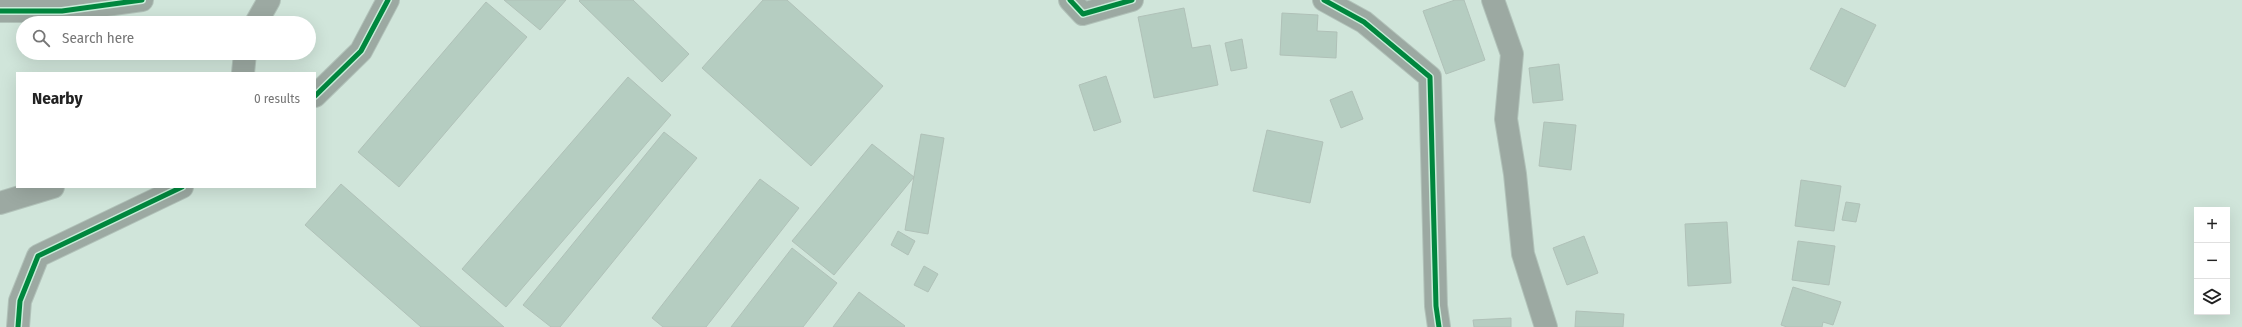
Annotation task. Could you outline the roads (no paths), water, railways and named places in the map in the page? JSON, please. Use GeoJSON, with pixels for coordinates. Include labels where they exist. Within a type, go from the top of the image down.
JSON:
{"type":"FeatureCollection","features":[{"type":"Feature","properties":{"kind":"street"},"geometry":{"type":"LineString","coordinates":[[0,10],[142,0]]}},
{"type":"Feature","properties":{"kind":"street"},"geometry":{"type":"LineString","coordinates":[[260,16],[269,0]]}},
{"type":"Feature","properties":{"kind":"street"},"geometry":{"type":"LineString","coordinates":[[316,95],[361,51],[388,0]]}},
{"type":"Feature","properties":{"kind":"street"},"geometry":{"type":"LineString","coordinates":[[1070,0],[1083,14],[1132,0]]}},
{"type":"Feature","properties":{"kind":"street"},"geometry":{"type":"LineString","coordinates":[[1324,0],[1364,22],[1430,77],[1436,306],[1439,327]]}},
{"type":"Feature","properties":{"kind":"street"},"geometry":{"type":"LineString","coordinates":[[1493,0],[1512,54],[1506,119],[1515,174],[1523,254],[1546,327]]}},
{"type":"Feature","properties":{"kind":"street"},"geometry":{"type":"LineString","coordinates":[[243,72],[244,60]]}},
{"type":"Feature","properties":{"kind":"street"},"geometry":{"type":"LineString","coordinates":[[0,203],[50,188]]}},
{"type":"Feature","properties":{"kind":"street"},"geometry":{"type":"LineString","coordinates":[[18,327],[20,301],[38,256],[180,188]]}}]}
